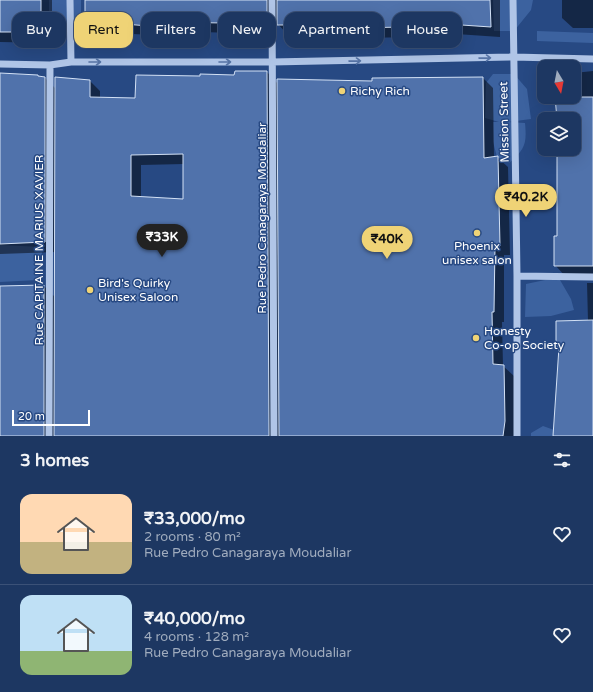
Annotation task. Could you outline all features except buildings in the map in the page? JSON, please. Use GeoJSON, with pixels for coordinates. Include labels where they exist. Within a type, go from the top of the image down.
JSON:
{"type":"FeatureCollection","features":[{"type":"Feature","properties":{"kind":"street"},"geometry":{"type":"LineString","coordinates":[[70,0],[71,62]]}},
{"type":"Feature","properties":{"kind":"street","name":"Rue Pedro Canagaraya Moudaliar"},"geometry":{"type":"LineString","coordinates":[[272,0],[274,436]]}},
{"type":"Feature","properties":{"kind":"street","name":"Mission Street"},"geometry":{"type":"LineString","coordinates":[[513,0],[517,276],[517,436]]}},
{"type":"Feature","properties":{"kind":"street"},"geometry":{"type":"LineString","coordinates":[[0,64],[50,64],[71,62],[272,62],[514,57],[593,59]]}},
{"type":"Feature","properties":{"kind":"street","name":"Rue CAPITAINE MARIUS XAVIER"},"geometry":{"type":"LineString","coordinates":[[49,436],[50,64]]}},
{"type":"Feature","properties":{"kind":"street"},"geometry":{"type":"LineString","coordinates":[[517,276],[593,277]]}},
{"type":"Feature","properties":{"kind":"shaded area"},"geometry":{"type":"Polygon","coordinates":[[[49,0],[81,0],[81,12],[74,12],[74,26],[70,33],[66,31],[66,12],[49,12],[49,0]]]}},
{"type":"Feature","properties":{"kind":"shaded area"},"geometry":{"type":"Polygon","coordinates":[[[493,0],[533,0],[531,10],[514,31],[494,31],[493,0]]]}},
{"type":"Feature","properties":{"kind":"shaded area"},"geometry":{"type":"Polygon","coordinates":[[[537,31],[593,33],[593,43],[537,41],[537,31]]]}},
{"type":"Feature","properties":{"kind":"shaded area"},"geometry":{"type":"Polygon","coordinates":[[[493,74],[514,74],[527,89],[531,119],[507,122],[525,123],[526,130],[522,150],[509,163],[497,157],[493,142],[493,122],[499,122],[485,118],[486,83],[493,74]]]}},
{"type":"Feature","properties":{"kind":"shaded area"},"geometry":{"type":"Polygon","coordinates":[[[0,245],[43,247],[38,280],[0,282],[0,245]]]}},
{"type":"Feature","properties":{"kind":"shaded area"},"geometry":{"type":"Polygon","coordinates":[[[545,280],[560,280],[571,299],[574,310],[551,316],[525,317],[526,284],[545,280]]]}},
{"type":"Feature","properties":{"kind":"shaded area"},"geometry":{"type":"Polygon","coordinates":[[[543,426],[571,436],[531,436],[531,433],[543,426]]]}},
{"type":"Feature","properties":{"kind":"place","name":"Richy Rich"},"geometry":{"type":"Point","coordinates":[342,91]}},
{"type":"Feature","properties":{"kind":"place","name":"Phoenix unisex salon"},"geometry":{"type":"Point","coordinates":[477,233]}},
{"type":"Feature","properties":{"kind":"place","name":"Bird's Quirky Unisex Saloon"},"geometry":{"type":"Point","coordinates":[90,290]}},
{"type":"Feature","properties":{"kind":"place","name":"Honesty Co-op Society"},"geometry":{"type":"Point","coordinates":[476,338]}}]}
